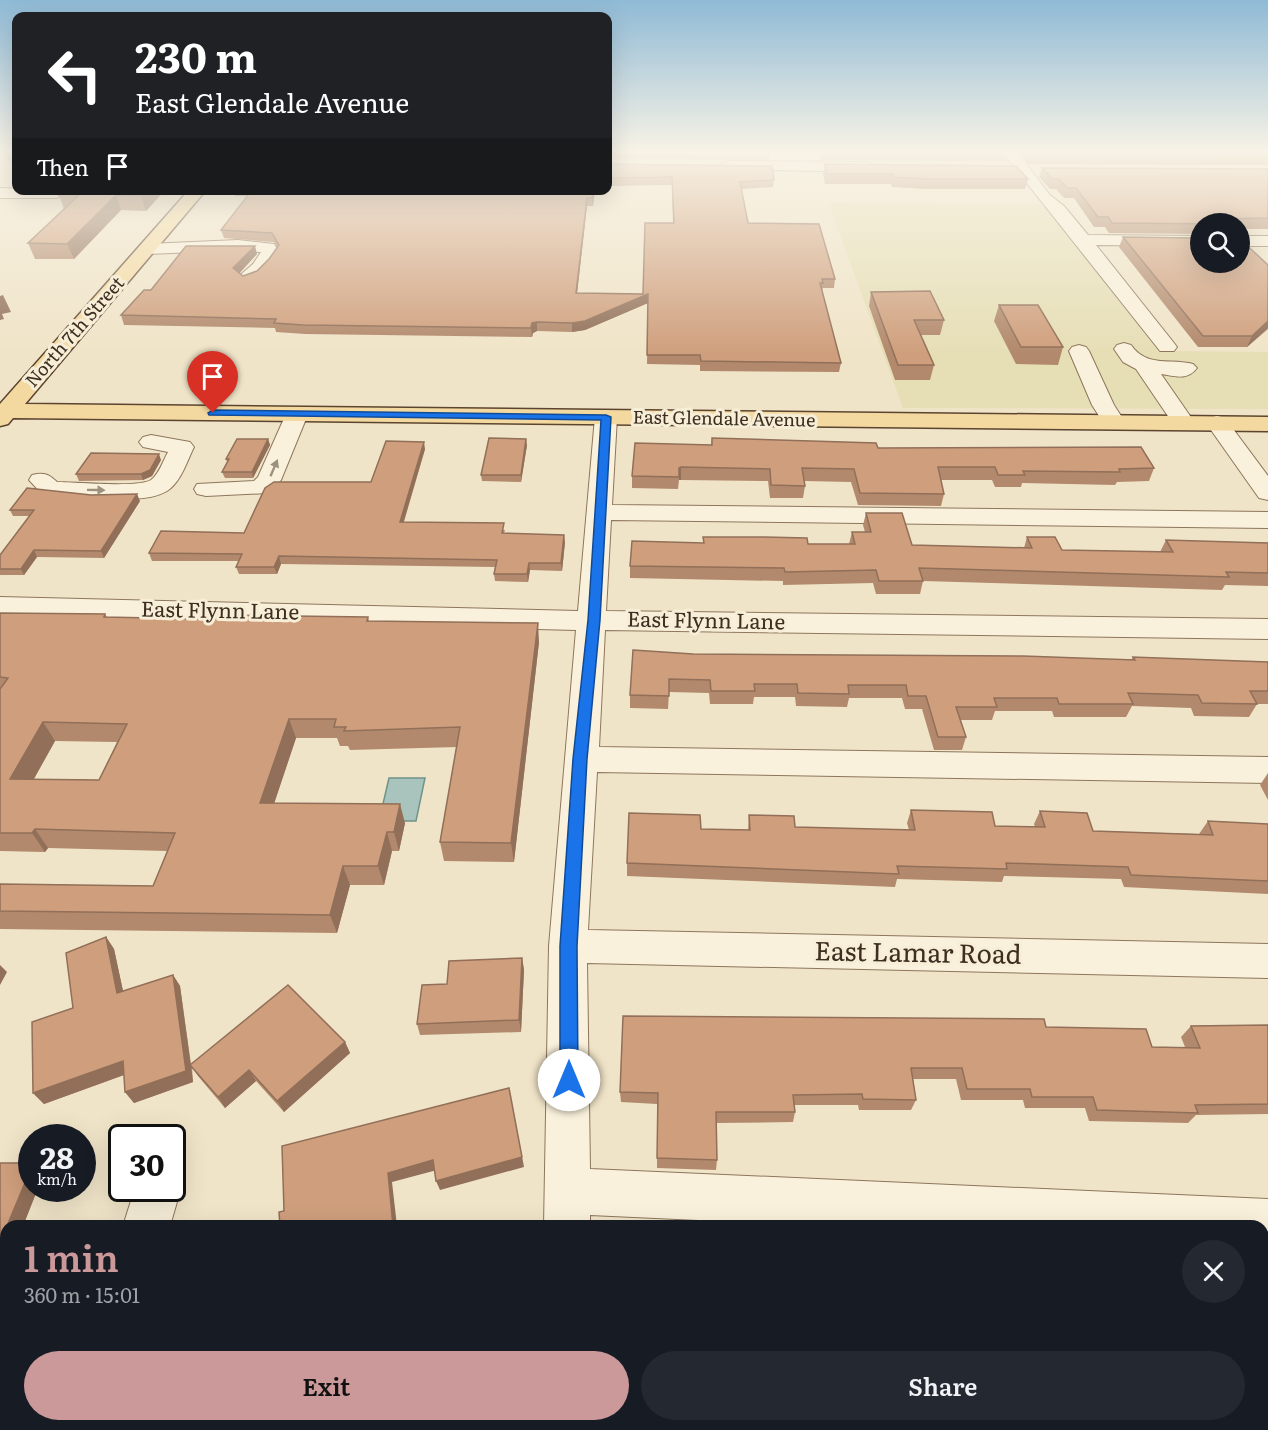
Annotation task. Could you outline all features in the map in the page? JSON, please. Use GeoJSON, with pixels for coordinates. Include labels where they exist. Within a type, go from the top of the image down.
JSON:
{"type":"FeatureCollection","features":[{"type":"Feature","properties":{"kind":"main road","name":"North 7th Street"},"geometry":{"type":"LineString","coordinates":[[2,414],[172,220]]}},
{"type":"Feature","properties":{"kind":"main road","name":"East Glendale Avenue"},"geometry":{"type":"LineString","coordinates":[[2,414],[297,414],[1268,424]]}},
{"type":"Feature","properties":{"kind":"street"},"geometry":{"type":"LineString","coordinates":[[1065,220],[1167,347]]}},
{"type":"Feature","properties":{"kind":"street"},"geometry":{"type":"LineString","coordinates":[[1083,240],[1190,241]]}},
{"type":"Feature","properties":{"kind":"street"},"geometry":{"type":"LineString","coordinates":[[1250,242],[1266,243]]}},
{"type":"Feature","properties":{"kind":"street"},"geometry":{"type":"LineString","coordinates":[[147,249],[173,250],[196,246],[268,248],[270,252],[260,268],[247,277]]}},
{"type":"Feature","properties":{"kind":"street"},"geometry":{"type":"LineString","coordinates":[[1124,349],[1130,358],[1144,365],[1182,371],[1186,368]]}},
{"type":"Feature","properties":{"kind":"street"},"geometry":{"type":"LineString","coordinates":[[1079,351],[1103,405],[1114,422]]}},
{"type":"Feature","properties":{"kind":"street"},"geometry":{"type":"LineString","coordinates":[[1144,365],[1184,423]]}},
{"type":"Feature","properties":{"kind":"street"},"geometry":{"type":"LineString","coordinates":[[206,489],[260,488],[269,480],[297,414]]}},
{"type":"Feature","properties":{"kind":"street"},"geometry":{"type":"LineString","coordinates":[[606,417],[594,620],[580,759],[568,946],[568,1208],[1168,1220]]}},
{"type":"Feature","properties":{"kind":"street"},"geometry":{"type":"LineString","coordinates":[[1217,423],[1268,493]]}},
{"type":"Feature","properties":{"kind":"street"},"geometry":{"type":"LineString","coordinates":[[41,480],[51,489],[155,488],[164,480],[182,447],[151,442]]}},
{"type":"Feature","properties":{"kind":"street"},"geometry":{"type":"LineString","coordinates":[[601,513],[1268,520]]}},
{"type":"Feature","properties":{"kind":"street","name":"East Flynn Lane"},"geometry":{"type":"LineString","coordinates":[[0,606],[594,620],[1268,629]]}},
{"type":"Feature","properties":{"kind":"street"},"geometry":{"type":"LineString","coordinates":[[580,759],[1268,770]]}},
{"type":"Feature","properties":{"kind":"street","name":"East Lamar Road"},"geometry":{"type":"LineString","coordinates":[[568,946],[1268,961]]}},
{"type":"Feature","properties":{"kind":"street"},"geometry":{"type":"LineString","coordinates":[[148,1220],[154,1202]]}},
{"type":"Feature","properties":{"kind":"shaded area"},"geometry":{"type":"Polygon","coordinates":[[[834,220],[1062,220],[1161,351],[1268,352],[1268,409],[903,408],[834,220]]]}},
{"type":"Feature","properties":{"kind":"water"},"geometry":{"type":"Polygon","coordinates":[[[389,778],[425,778],[416,821],[379,821],[389,778]]]}},
{"type":"Feature","properties":{"kind":"building"},"geometry":{"type":"Polygon","coordinates":[[[53,220],[91,220],[67,244],[28,243],[53,220]]]}},
{"type":"Feature","properties":{"kind":"building"},"geometry":{"type":"Polygon","coordinates":[[[229,220],[584,220],[576,293],[643,294],[645,223],[674,223],[674,220],[747,220],[748,223],[819,224],[835,279],[822,279],[823,283],[820,283],[841,363],[701,361],[700,355],[647,355],[648,294],[585,321],[537,322],[532,323],[531,328],[303,325],[274,323],[276,319],[121,315],[144,290],[151,290],[186,246],[255,246],[233,268],[243,276],[257,271],[279,245],[272,233],[221,230],[229,220]]]}},
{"type":"Feature","properties":{"kind":"building"},"geometry":{"type":"Polygon","coordinates":[[[1110,220],[1190,220],[1190,224],[1112,223],[1110,220]]]}},
{"type":"Feature","properties":{"kind":"building"},"geometry":{"type":"Polygon","coordinates":[[[1123,237],[1190,238],[1190,273],[1250,273],[1250,248],[1268,265],[1268,321],[1252,336],[1203,336],[1123,237]]]}},
{"type":"Feature","properties":{"kind":"building"},"geometry":{"type":"Polygon","coordinates":[[[930,291],[944,320],[914,320],[934,365],[898,365],[871,292],[930,291]]]}},
{"type":"Feature","properties":{"kind":"building"},"geometry":{"type":"Polygon","coordinates":[[[999,305],[1038,305],[1063,347],[1021,347],[999,305]]]}},
{"type":"Feature","properties":{"kind":"building"},"geometry":{"type":"Polygon","coordinates":[[[489,438],[526,439],[521,475],[481,475],[489,438]]]}},
{"type":"Feature","properties":{"kind":"building"},"geometry":{"type":"Polygon","coordinates":[[[712,438],[876,443],[878,448],[1141,447],[1154,468],[1119,469],[1120,472],[1023,471],[1025,475],[998,475],[995,467],[938,467],[944,494],[860,493],[854,469],[802,468],[805,486],[771,485],[770,469],[681,467],[679,477],[632,476],[635,443],[712,445],[712,438]]]}},
{"type":"Feature","properties":{"kind":"building"},"geometry":{"type":"Polygon","coordinates":[[[237,439],[268,439],[252,472],[222,472],[229,459],[226,459],[237,439]]]}},
{"type":"Feature","properties":{"kind":"building"},"geometry":{"type":"Polygon","coordinates":[[[386,441],[424,442],[400,522],[504,523],[502,533],[564,535],[561,563],[529,563],[527,574],[494,574],[497,560],[279,556],[274,567],[236,567],[242,554],[149,553],[161,531],[244,533],[265,488],[274,482],[371,482],[386,441]]]}},
{"type":"Feature","properties":{"kind":"building"},"geometry":{"type":"Polygon","coordinates":[[[91,453],[159,454],[150,470],[141,474],[76,474],[91,453]]]}},
{"type":"Feature","properties":{"kind":"building"},"geometry":{"type":"Polygon","coordinates":[[[27,488],[91,495],[137,494],[101,551],[34,550],[21,569],[0,569],[0,555],[34,510],[10,510],[27,488]]]}},
{"type":"Feature","properties":{"kind":"building"},"geometry":{"type":"Polygon","coordinates":[[[866,513],[902,513],[912,545],[1032,548],[1027,537],[1055,537],[1062,550],[1173,552],[1166,540],[1268,543],[1268,573],[1226,572],[1229,577],[919,568],[923,581],[879,581],[876,570],[785,572],[784,568],[630,566],[632,541],[704,543],[703,537],[764,537],[807,538],[808,544],[855,544],[852,532],[871,532],[866,513]]]}},
{"type":"Feature","properties":{"kind":"building"},"geometry":{"type":"Polygon","coordinates":[[[0,613],[105,614],[104,617],[204,619],[206,615],[368,617],[367,621],[538,623],[511,843],[440,842],[460,727],[344,731],[346,727],[334,727],[336,719],[289,719],[260,803],[400,804],[394,832],[387,832],[378,866],[343,866],[330,915],[0,911],[0,884],[153,886],[175,833],[35,829],[32,833],[0,833],[0,689],[8,678],[0,677],[0,613]],[[43,722],[10,779],[99,780],[127,724],[43,722]]]}},
{"type":"Feature","properties":{"kind":"building"},"geometry":{"type":"Polygon","coordinates":[[[633,650],[693,654],[1023,656],[1135,660],[1133,657],[1268,662],[1268,691],[1250,691],[1257,704],[1202,703],[1198,695],[1128,693],[1133,704],[1059,704],[1057,698],[994,698],[997,707],[956,707],[966,737],[938,737],[926,696],[908,696],[906,685],[848,685],[849,694],[798,693],[797,684],[754,684],[755,691],[711,691],[710,680],[669,679],[669,696],[630,695],[633,650]]]}},
{"type":"Feature","properties":{"kind":"building"},"geometry":{"type":"Polygon","coordinates":[[[911,810],[992,812],[995,826],[1045,827],[1040,811],[1087,813],[1093,831],[1213,835],[1208,821],[1268,824],[1268,881],[1131,875],[1128,867],[1006,863],[1007,869],[897,866],[899,874],[627,863],[629,813],[700,815],[701,829],[750,830],[749,815],[794,816],[795,827],[915,830],[911,810]]]}},
{"type":"Feature","properties":{"kind":"building"},"geometry":{"type":"Polygon","coordinates":[[[106,937],[117,993],[173,975],[186,1071],[125,1092],[123,1061],[33,1093],[32,1022],[73,1008],[66,953],[106,937]]]}},
{"type":"Feature","properties":{"kind":"building"},"geometry":{"type":"Polygon","coordinates":[[[522,958],[519,1020],[417,1024],[422,985],[447,984],[449,961],[522,958]]]}},
{"type":"Feature","properties":{"kind":"building"},"geometry":{"type":"Polygon","coordinates":[[[288,985],[345,1042],[277,1101],[249,1070],[218,1097],[190,1065],[288,985]]]}},
{"type":"Feature","properties":{"kind":"building"},"geometry":{"type":"Polygon","coordinates":[[[623,1016],[1044,1019],[1046,1027],[1146,1029],[1152,1047],[1200,1048],[1191,1026],[1268,1025],[1268,1104],[1195,1105],[1198,1113],[1097,1110],[1093,1097],[1032,1097],[1030,1089],[967,1089],[962,1068],[911,1068],[916,1100],[863,1099],[862,1094],[793,1095],[795,1112],[716,1112],[717,1160],[657,1158],[658,1093],[620,1092],[623,1016]]]}},
{"type":"Feature","properties":{"kind":"building"},"geometry":{"type":"Polygon","coordinates":[[[509,1088],[522,1157],[436,1181],[433,1160],[388,1173],[392,1220],[280,1220],[279,1212],[284,1211],[282,1146],[509,1088]]]}},
{"type":"Feature","properties":{"kind":"building"},"geometry":{"type":"Polygon","coordinates":[[[0,1163],[18,1163],[18,1200],[10,1220],[0,1220],[0,1163]]]}},
{"type":"Feature","properties":{"kind":"route"},"geometry":{"type":"LineString","coordinates":[[213,413],[606,417],[594,620],[580,759],[568,946],[569,1080]]}}]}
